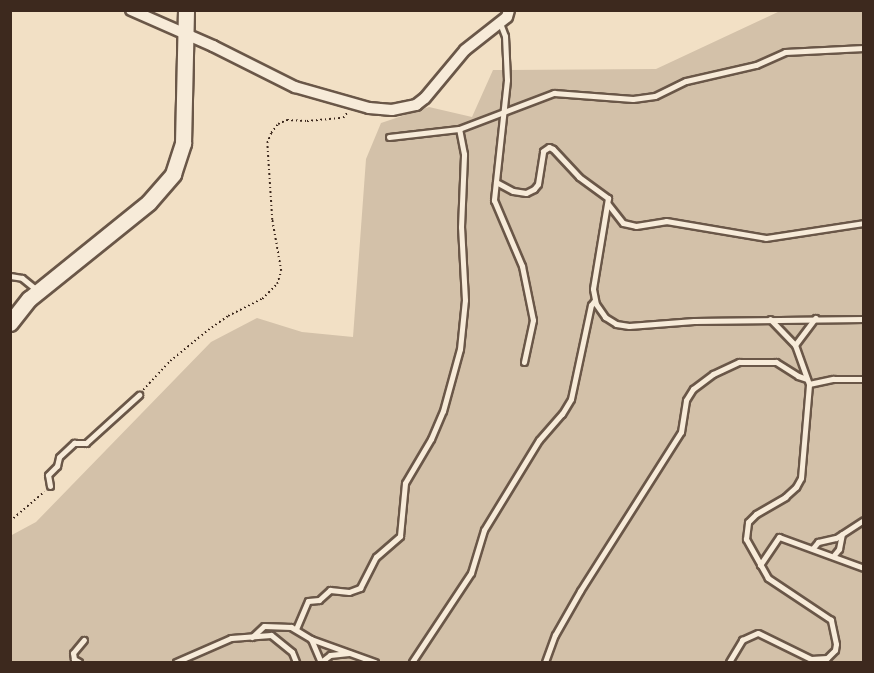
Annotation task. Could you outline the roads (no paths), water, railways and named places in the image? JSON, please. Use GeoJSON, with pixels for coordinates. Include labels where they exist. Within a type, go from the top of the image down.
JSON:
{"type":"FeatureCollection","features":[{"type":"Feature","properties":{"kind":"street"},"geometry":{"type":"LineString","coordinates":[[131,10],[186,33],[295,87],[354,103],[392,110],[416,105],[425,98],[465,50],[507,17],[509,10]]}},
{"type":"Feature","properties":{"kind":"street"},"geometry":{"type":"LineString","coordinates":[[10,322],[20,308],[38,291],[149,202],[173,174],[183,143],[186,10]]}},
{"type":"Feature","properties":{"kind":"lane"},"geometry":{"type":"LineString","coordinates":[[500,23],[505,36],[507,80],[494,200],[522,266],[533,320],[524,362]]}},
{"type":"Feature","properties":{"kind":"lane"},"geometry":{"type":"LineString","coordinates":[[389,137],[459,129],[554,93],[624,98],[655,96],[686,81],[756,65],[784,52],[864,48]]}},
{"type":"Feature","properties":{"kind":"lane"},"geometry":{"type":"LineString","coordinates":[[296,629],[308,601],[319,600],[330,591],[349,592],[360,588],[376,557],[400,536],[405,483],[431,439],[443,411],[460,349],[465,300],[461,227],[464,154],[459,129]]}},
{"type":"Feature","properties":{"kind":"lane"},"geometry":{"type":"LineString","coordinates":[[496,182],[513,191],[526,193],[534,189],[538,184],[543,152],[549,147],[554,148],[579,177],[608,198],[593,289],[595,300],[605,317],[616,324],[629,326],[770,319],[864,319]]}},
{"type":"Feature","properties":{"kind":"lane"},"geometry":{"type":"LineString","coordinates":[[608,204],[623,223],[636,226],[666,221],[766,237],[864,223]]}},
{"type":"Feature","properties":{"kind":"lane"},"geometry":{"type":"LineString","coordinates":[[10,276],[22,278],[38,291]]}},
{"type":"Feature","properties":{"kind":"lane"},"geometry":{"type":"LineString","coordinates":[[412,663],[467,579],[484,530],[539,440],[562,414],[571,399],[591,306],[595,300]]}},
{"type":"Feature","properties":{"kind":"lane"},"geometry":{"type":"LineString","coordinates":[[795,345],[815,318]]}},
{"type":"Feature","properties":{"kind":"lane"},"geometry":{"type":"LineString","coordinates":[[729,663],[742,640],[758,633],[811,659],[822,660],[835,650],[831,620],[824,613],[776,585],[760,565],[746,539],[745,530],[756,514],[785,497],[796,487],[801,478],[808,382],[795,345],[770,319]]}},
{"type":"Feature","properties":{"kind":"lane"},"geometry":{"type":"LineString","coordinates":[[545,663],[555,635],[580,591],[681,432],[687,400],[693,390],[713,374],[740,362],[776,362],[808,382],[864,379]]}},
{"type":"Feature","properties":{"kind":"lane"},"geometry":{"type":"LineString","coordinates":[[50,486],[48,475],[57,466],[59,457],[74,443],[86,443],[139,395]]}},
{"type":"Feature","properties":{"kind":"lane"},"geometry":{"type":"LineString","coordinates":[[813,548],[818,542],[827,541],[842,534],[864,520]]}},
{"type":"Feature","properties":{"kind":"lane"},"geometry":{"type":"LineString","coordinates":[[834,555],[839,549],[842,534]]}},
{"type":"Feature","properties":{"kind":"lane"},"geometry":{"type":"LineString","coordinates":[[760,565],[779,537],[834,555],[864,568]]}},
{"type":"Feature","properties":{"kind":"lane"},"geometry":{"type":"LineString","coordinates":[[252,637],[255,632],[271,624],[296,629],[324,646],[350,652],[375,663]]}},
{"type":"Feature","properties":{"kind":"lane"},"geometry":{"type":"LineString","coordinates":[[176,663],[231,638],[271,635],[292,652],[296,663]]}},
{"type":"Feature","properties":{"kind":"lane"},"geometry":{"type":"LineString","coordinates":[[311,639],[321,663],[330,655],[350,652]]}},
{"type":"Feature","properties":{"kind":"lane"},"geometry":{"type":"LineString","coordinates":[[79,663],[74,660],[73,653],[84,640]]}}]}
